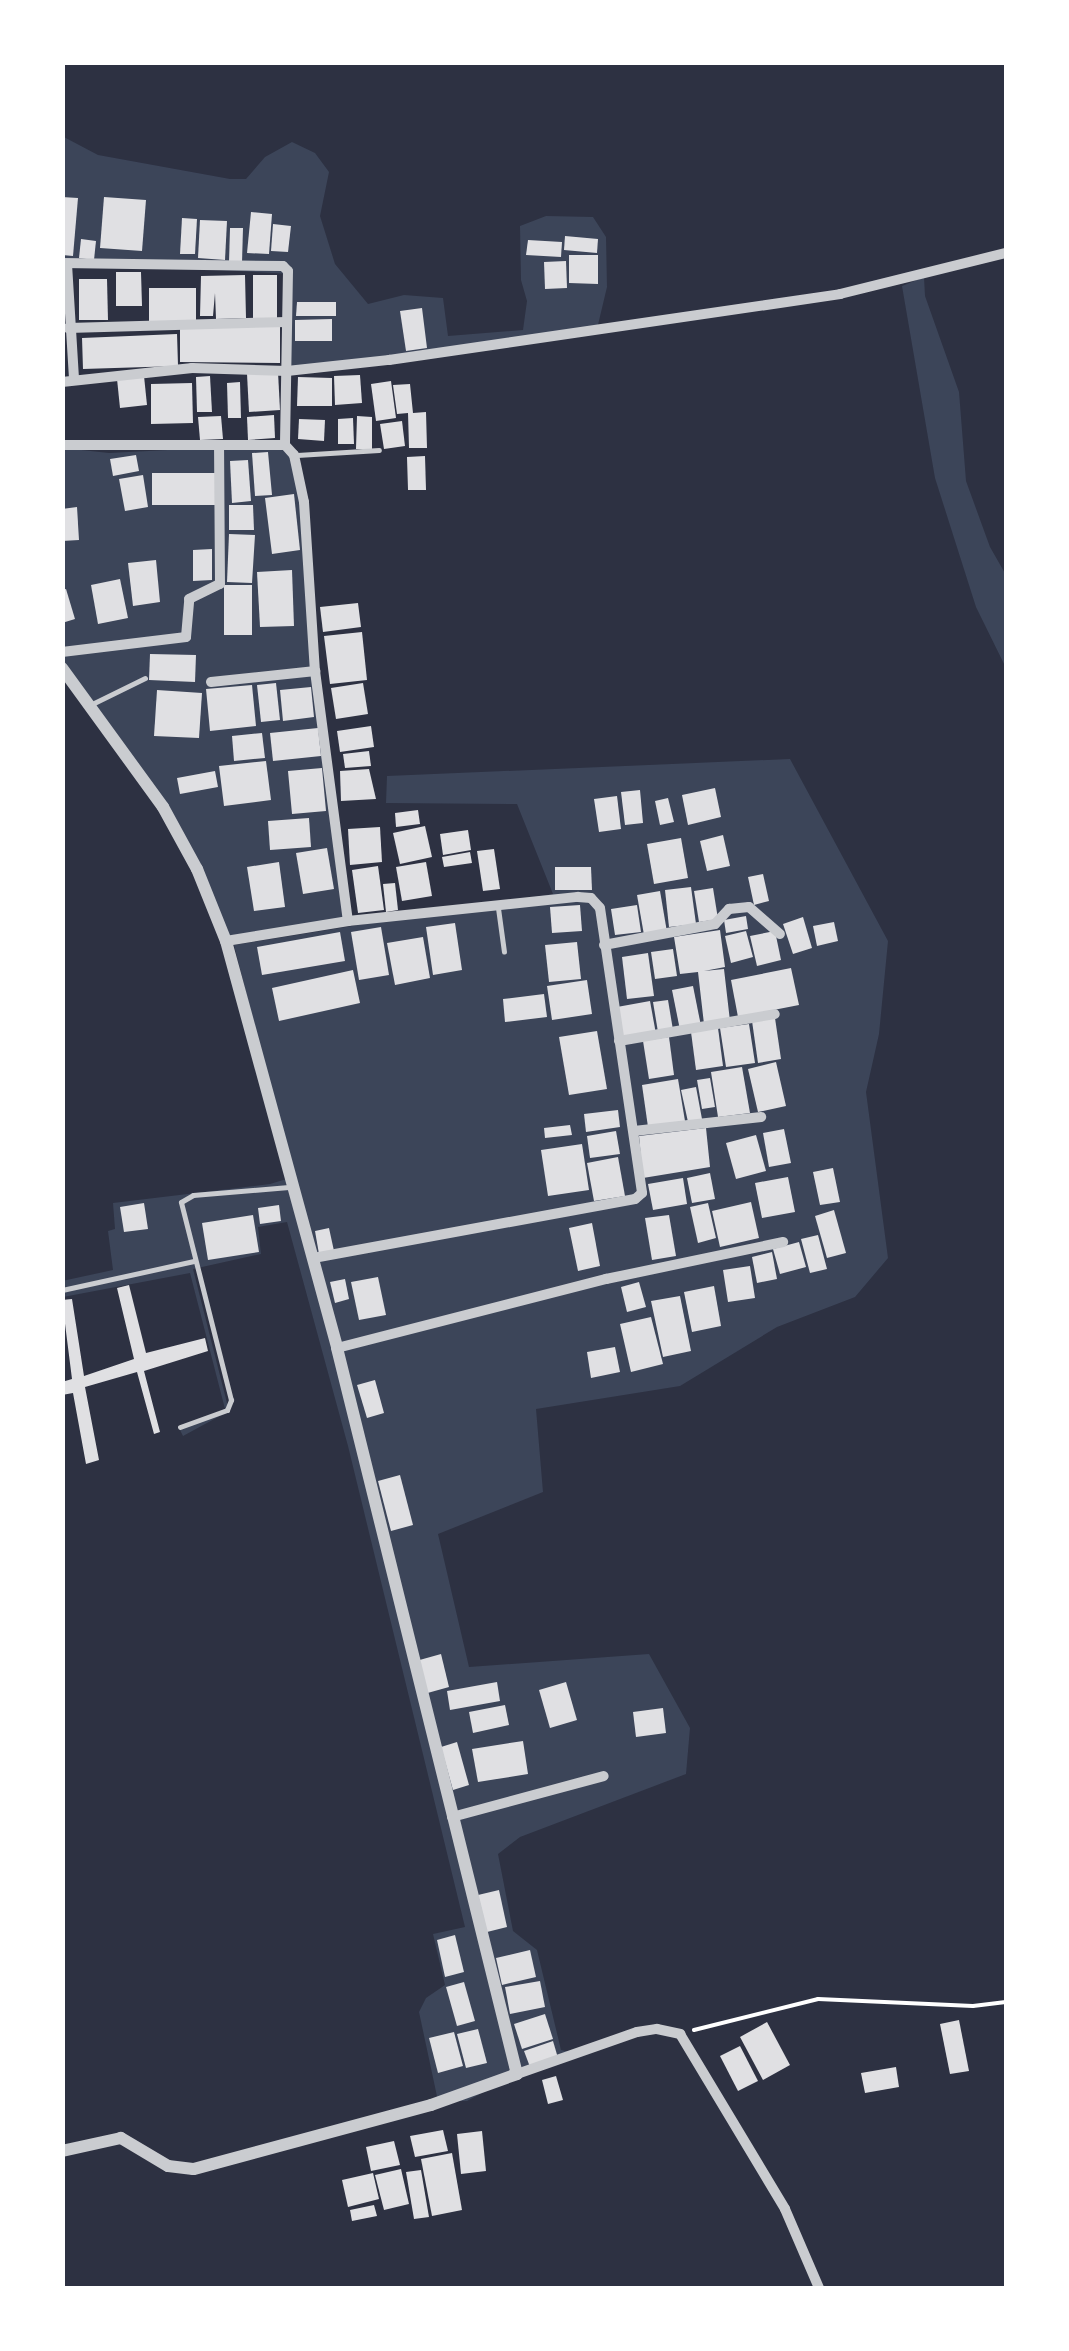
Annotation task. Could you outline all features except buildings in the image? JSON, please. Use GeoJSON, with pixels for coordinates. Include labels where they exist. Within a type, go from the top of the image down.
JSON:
{"type":"FeatureCollection","features":[{"type":"Feature","properties":{"kind":"street"},"geometry":{"type":"LineString","coordinates":[[348,921],[316,671],[304,502],[294,455],[285,445],[288,371],[289,277],[283,266],[65,263],[68,379],[192,368],[288,371],[840,294],[1006,253]]}},
{"type":"Feature","properties":{"kind":"street"},"geometry":{"type":"LineString","coordinates":[[68,328],[287,322]]}},
{"type":"Feature","properties":{"kind":"street"},"geometry":{"type":"LineString","coordinates":[[62,445],[285,445]]}},
{"type":"Feature","properties":{"kind":"street"},"geometry":{"type":"LineString","coordinates":[[62,652],[186,637],[189,599],[200,590],[218,587],[221,577],[219,446]]}},
{"type":"Feature","properties":{"kind":"street"},"geometry":{"type":"LineString","coordinates":[[62,668],[92,704],[163,807],[197,869],[226,941],[337,1348],[518,2074]]}},
{"type":"Feature","properties":{"kind":"street"},"geometry":{"type":"LineString","coordinates":[[211,682],[316,671]]}},
{"type":"Feature","properties":{"kind":"street"},"geometry":{"type":"LineString","coordinates":[[226,941],[348,921],[498,905],[591,898],[600,908],[644,1190],[635,1198],[313,1258]]}},
{"type":"Feature","properties":{"kind":"street"},"geometry":{"type":"LineString","coordinates":[[604,945],[715,924],[724,912],[744,907],[753,909],[780,934]]}},
{"type":"Feature","properties":{"kind":"street"},"geometry":{"type":"LineString","coordinates":[[619,1041],[775,1014]]}},
{"type":"Feature","properties":{"kind":"street"},"geometry":{"type":"LineString","coordinates":[[634,1131],[762,1117]]}},
{"type":"Feature","properties":{"kind":"street"},"geometry":{"type":"LineString","coordinates":[[337,1348],[606,1280],[783,1242]]}},
{"type":"Feature","properties":{"kind":"street"},"geometry":{"type":"LineString","coordinates":[[452,1817],[604,1776]]}},
{"type":"Feature","properties":{"kind":"street"},"geometry":{"type":"LineString","coordinates":[[62,2150],[121,2138],[168,2166],[193,2169],[431,2105],[658,2028],[680,2034],[785,2209],[820,2288]]}},
{"type":"Feature","properties":{"kind":"lane"},"geometry":{"type":"LineString","coordinates":[[294,455],[379,450]]}},
{"type":"Feature","properties":{"kind":"lane"},"geometry":{"type":"LineString","coordinates":[[92,704],[145,678]]}},
{"type":"Feature","properties":{"kind":"lane"},"geometry":{"type":"LineString","coordinates":[[498,905],[504,952]]}},
{"type":"Feature","properties":{"kind":"lane"},"geometry":{"type":"LineString","coordinates":[[180,1427],[231,1405],[180,1208],[185,1198],[292,1186]]}},
{"type":"Feature","properties":{"kind":"lane"},"geometry":{"type":"LineString","coordinates":[[62,1290],[194,1260]]}},
{"type":"Feature","properties":{"kind":"path"},"geometry":{"type":"LineString","coordinates":[[680,2034],[818,1998],[973,2006],[1006,2002]]}},
{"type":"Feature","properties":{"kind":"shaded area"},"geometry":{"type":"Polygon","coordinates":[[[62,136],[98,155],[230,179],[246,179],[265,157],[292,142],[315,153],[329,172],[320,216],[335,264],[368,304],[404,295],[443,298],[448,336],[523,330],[527,301],[521,280],[520,226],[546,216],[593,217],[606,237],[607,287],[597,329],[287,369],[290,274],[63,261],[62,136]]]}},
{"type":"Feature","properties":{"kind":"shaded area"},"geometry":{"type":"Polygon","coordinates":[[[924,277],[925,296],[959,392],[966,481],[990,547],[1006,575],[1006,668],[976,607],[935,478],[902,286],[924,277]]]}},
{"type":"Feature","properties":{"kind":"shaded area"},"geometry":{"type":"Polygon","coordinates":[[[288,444],[300,470],[308,589],[349,923],[228,940],[196,862],[63,674],[63,448],[109,453],[288,444]]]}},
{"type":"Feature","properties":{"kind":"shaded area"},"geometry":{"type":"Polygon","coordinates":[[[790,759],[888,941],[879,1034],[866,1092],[888,1258],[855,1297],[777,1327],[680,1386],[536,1409],[543,1492],[438,1534],[469,1667],[649,1654],[690,1728],[686,1774],[520,1837],[498,1854],[513,1931],[537,1950],[561,2050],[579,2054],[517,2074],[467,2101],[438,2101],[419,2012],[426,1998],[445,1985],[433,1934],[465,1927],[348,1446],[287,1222],[258,1227],[261,1254],[193,1269],[229,1411],[183,1436],[180,1430],[225,1409],[190,1273],[63,1297],[62,1281],[113,1270],[108,1231],[115,1229],[113,1203],[270,1184],[293,1177],[234,945],[553,894],[517,804],[386,803],[387,776],[790,759]]]}}]}
